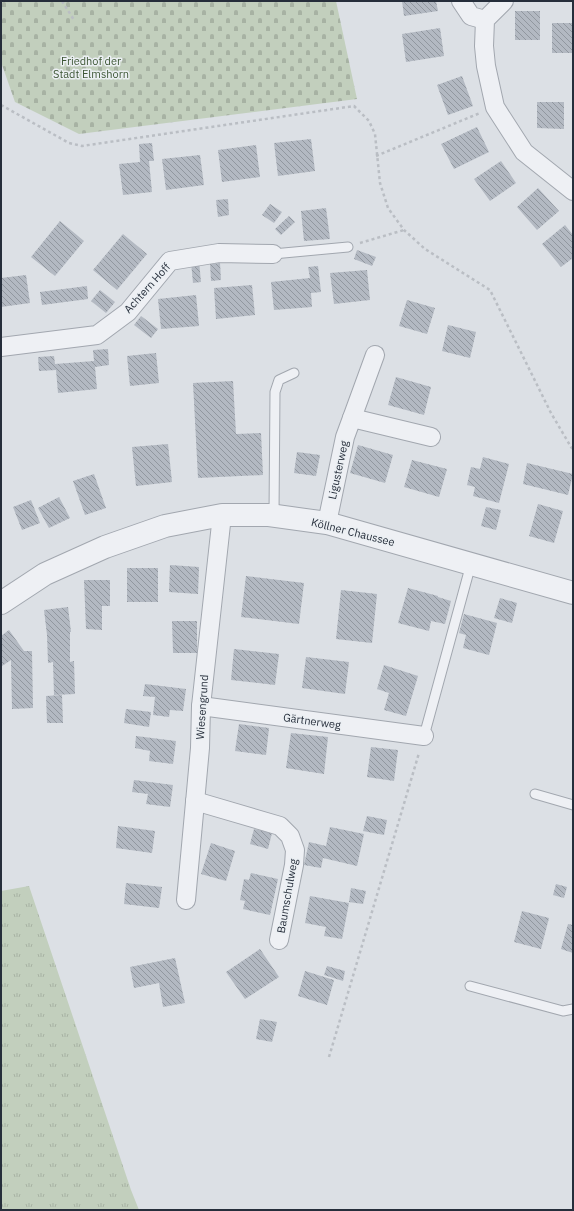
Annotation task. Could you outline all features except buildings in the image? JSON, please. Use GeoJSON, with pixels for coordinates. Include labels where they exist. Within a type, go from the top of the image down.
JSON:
{"type":"FeatureCollection","features":[{"type":"Feature","properties":{"kind":"street"},"geometry":{"type":"LineString","coordinates":[[461,1],[471,16],[485,20]]}},
{"type":"Feature","properties":{"kind":"street"},"geometry":{"type":"LineString","coordinates":[[504,1],[485,20],[484,46],[486,66],[495,107],[524,152],[573,191]]}},
{"type":"Feature","properties":{"kind":"street","name":"Achtern Hoff"},"geometry":{"type":"LineString","coordinates":[[1,347],[97,335],[128,312],[170,261],[219,253],[273,254]]}},
{"type":"Feature","properties":{"kind":"street","name":"Ligusterweg"},"geometry":{"type":"LineString","coordinates":[[327,523],[345,437],[375,355]]}},
{"type":"Feature","properties":{"kind":"street"},"geometry":{"type":"LineString","coordinates":[[352,418],[431,437]]}},
{"type":"Feature","properties":{"kind":"street","name":"Köllner Chaussee"},"geometry":{"type":"LineString","coordinates":[[1,603],[45,574],[105,547],[165,526],[222,515],[274,516],[327,523],[573,593]]}},
{"type":"Feature","properties":{"kind":"street","name":"Wiesengrund"},"geometry":{"type":"LineString","coordinates":[[186,900],[200,748],[201,706],[222,515]]}},
{"type":"Feature","properties":{"kind":"street","name":"Gärtnerweg"},"geometry":{"type":"LineString","coordinates":[[201,706],[424,736]]}},
{"type":"Feature","properties":{"kind":"street","name":"Baumschulweg"},"geometry":{"type":"LineString","coordinates":[[195,801],[280,826],[290,836],[295,850],[294,865],[279,940]]}},
{"type":"Feature","properties":{"kind":"lane","name":"Achtern Hoff"},"geometry":{"type":"LineString","coordinates":[[273,254],[348,247]]}},
{"type":"Feature","properties":{"kind":"lane"},"geometry":{"type":"LineString","coordinates":[[274,516],[275,392],[279,380],[294,373]]}},
{"type":"Feature","properties":{"kind":"lane"},"geometry":{"type":"LineString","coordinates":[[424,736],[471,564]]}},
{"type":"Feature","properties":{"kind":"lane"},"geometry":{"type":"LineString","coordinates":[[534,794],[573,805]]}},
{"type":"Feature","properties":{"kind":"lane"},"geometry":{"type":"LineString","coordinates":[[470,986],[563,1011],[573,1009]]}},
{"type":"Feature","properties":{"kind":"path"},"geometry":{"type":"LineString","coordinates":[[62,1],[74,20]]}},
{"type":"Feature","properties":{"kind":"path"},"geometry":{"type":"LineString","coordinates":[[1,105],[69,143],[82,146],[354,106],[369,120],[375,134],[376,156],[380,183],[388,208],[404,230],[425,249],[490,290],[551,413],[573,449]]}},
{"type":"Feature","properties":{"kind":"path"},"geometry":{"type":"LineString","coordinates":[[376,156],[495,107]]}},
{"type":"Feature","properties":{"kind":"path"},"geometry":{"type":"LineString","coordinates":[[348,247],[404,230]]}},
{"type":"Feature","properties":{"kind":"path"},"geometry":{"type":"LineString","coordinates":[[329,1057],[424,736]]}},
{"type":"Feature","properties":{"kind":"green space","name":"Friedhof der Stadt Elmshorn"},"geometry":{"type":"Polygon","coordinates":[[[1,1],[336,1],[357,99],[79,134],[15,102],[1,62],[1,1]]]}},
{"type":"Feature","properties":{"kind":"green space"},"geometry":{"type":"Polygon","coordinates":[[[29,886],[139,1210],[1,1210],[1,891],[29,886]]]}}]}
